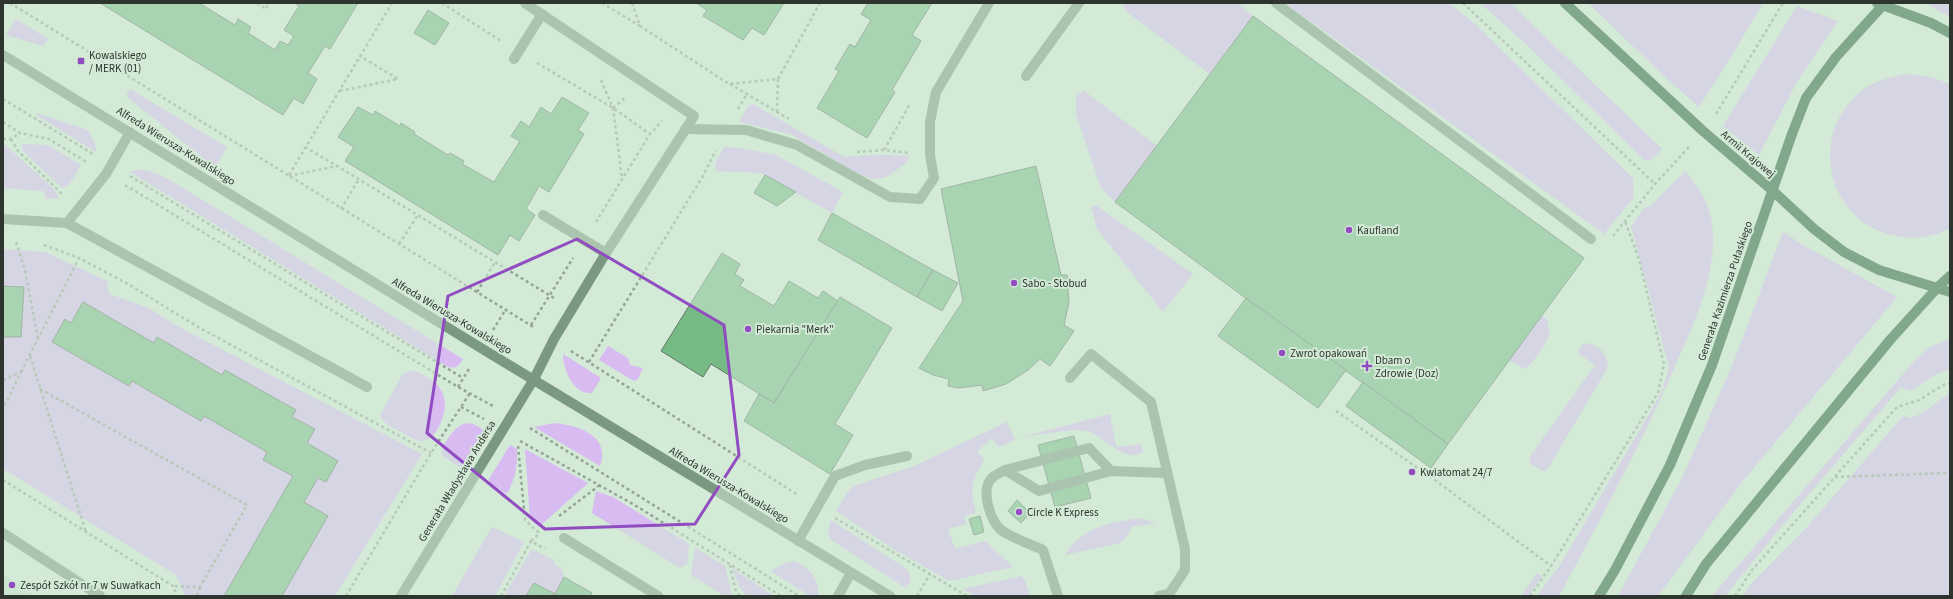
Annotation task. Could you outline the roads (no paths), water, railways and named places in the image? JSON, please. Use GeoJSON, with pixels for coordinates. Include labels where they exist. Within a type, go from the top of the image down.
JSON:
{"type":"FeatureCollection","features":[{"type":"Feature","properties":{"kind":"main road","name":"Armii Krajowej"},"geometry":{"type":"LineString","coordinates":[[1566,3],[1703,131],[1773,191],[1814,229],[1844,252],[1879,270],[1938,287],[1950,292]]}},
{"type":"Feature","properties":{"kind":"main road"},"geometry":{"type":"LineString","coordinates":[[1882,4],[1931,23],[1950,33]]}},
{"type":"Feature","properties":{"kind":"main road","name":"Generała Kazimierza Pułaskiego"},"geometry":{"type":"LineString","coordinates":[[1599,596],[1615,570],[1670,465],[1712,365],[1806,98],[1836,57],[1882,4]]}},
{"type":"Feature","properties":{"kind":"main road"},"geometry":{"type":"LineString","coordinates":[[1686,596],[1706,564],[1890,340],[1938,287],[1950,276]]}},
{"type":"Feature","properties":{"kind":"street"},"geometry":{"type":"LineString","coordinates":[[516,55],[542,14],[525,3]]}},
{"type":"Feature","properties":{"kind":"street"},"geometry":{"type":"LineString","coordinates":[[685,129],[746,130],[797,145],[890,197],[920,199],[934,178],[930,155],[930,122],[936,92],[989,3]]}},
{"type":"Feature","properties":{"kind":"street"},"geometry":{"type":"LineString","coordinates":[[1026,76],[1079,3]]}},
{"type":"Feature","properties":{"kind":"street"},"geometry":{"type":"LineString","coordinates":[[1276,3],[1591,239]]}},
{"type":"Feature","properties":{"kind":"street","name":"Generała Władysława Andersa"},"geometry":{"type":"LineString","coordinates":[[401,596],[534,379],[554,339],[606,253],[694,116],[542,14]]}},
{"type":"Feature","properties":{"kind":"street","name":"Alfreda Wierusza-Kowalskiego"},"geometry":{"type":"LineString","coordinates":[[3,55],[890,596]]}},
{"type":"Feature","properties":{"kind":"street"},"geometry":{"type":"LineString","coordinates":[[67,223],[106,174],[130,132]]}},
{"type":"Feature","properties":{"kind":"street"},"geometry":{"type":"LineString","coordinates":[[543,215],[606,253]]}},
{"type":"Feature","properties":{"kind":"street"},"geometry":{"type":"LineString","coordinates":[[3,219],[67,223],[367,387]]}},
{"type":"Feature","properties":{"kind":"street"},"geometry":{"type":"LineString","coordinates":[[1070,378],[1091,354],[1151,402],[1184,549],[1185,570],[1169,594],[1159,596]]}},
{"type":"Feature","properties":{"kind":"street"},"geometry":{"type":"LineString","coordinates":[[1058,596],[1043,550],[1000,530],[987,504],[987,489],[991,478],[1005,470],[1089,448],[1111,471]]}},
{"type":"Feature","properties":{"kind":"street"},"geometry":{"type":"LineString","coordinates":[[798,541],[836,476],[865,465],[907,456]]}},
{"type":"Feature","properties":{"kind":"street"},"geometry":{"type":"LineString","coordinates":[[1005,470],[1039,491],[1111,471],[1167,473]]}},
{"type":"Feature","properties":{"kind":"street"},"geometry":{"type":"LineString","coordinates":[[3,533],[100,596]]}},
{"type":"Feature","properties":{"kind":"street"},"geometry":{"type":"LineString","coordinates":[[564,538],[658,596]]}},
{"type":"Feature","properties":{"kind":"street"},"geometry":{"type":"LineString","coordinates":[[838,596],[851,572]]}},
{"type":"Feature","properties":{"kind":"place","name":"Kowalskiego / MERK (01)"},"geometry":{"type":"Point","coordinates":[81,61]}},
{"type":"Feature","properties":{"kind":"place","name":"Kaufland"},"geometry":{"type":"Point","coordinates":[1349,230]}},
{"type":"Feature","properties":{"kind":"place","name":"Sabo - Stobud"},"geometry":{"type":"Point","coordinates":[1014,283]}},
{"type":"Feature","properties":{"kind":"place","name":"Piekarnia \"Merk\""},"geometry":{"type":"Point","coordinates":[748,329]}},
{"type":"Feature","properties":{"kind":"place","name":"Zwrot opakowań"},"geometry":{"type":"Point","coordinates":[1282,353]}},
{"type":"Feature","properties":{"kind":"place","name":"Dbam o Zdrowie (Doz)"},"geometry":{"type":"Point","coordinates":[1367,366]}},
{"type":"Feature","properties":{"kind":"place","name":"Kwiatomat 24/7"},"geometry":{"type":"Point","coordinates":[1412,472]}},
{"type":"Feature","properties":{"kind":"place","name":"Circle K Express"},"geometry":{"type":"Point","coordinates":[1019,512]}},
{"type":"Feature","properties":{"kind":"place","name":"Zespół Szkół nr 7 w Suwałkach"},"geometry":{"type":"Point","coordinates":[12,585]}}]}
